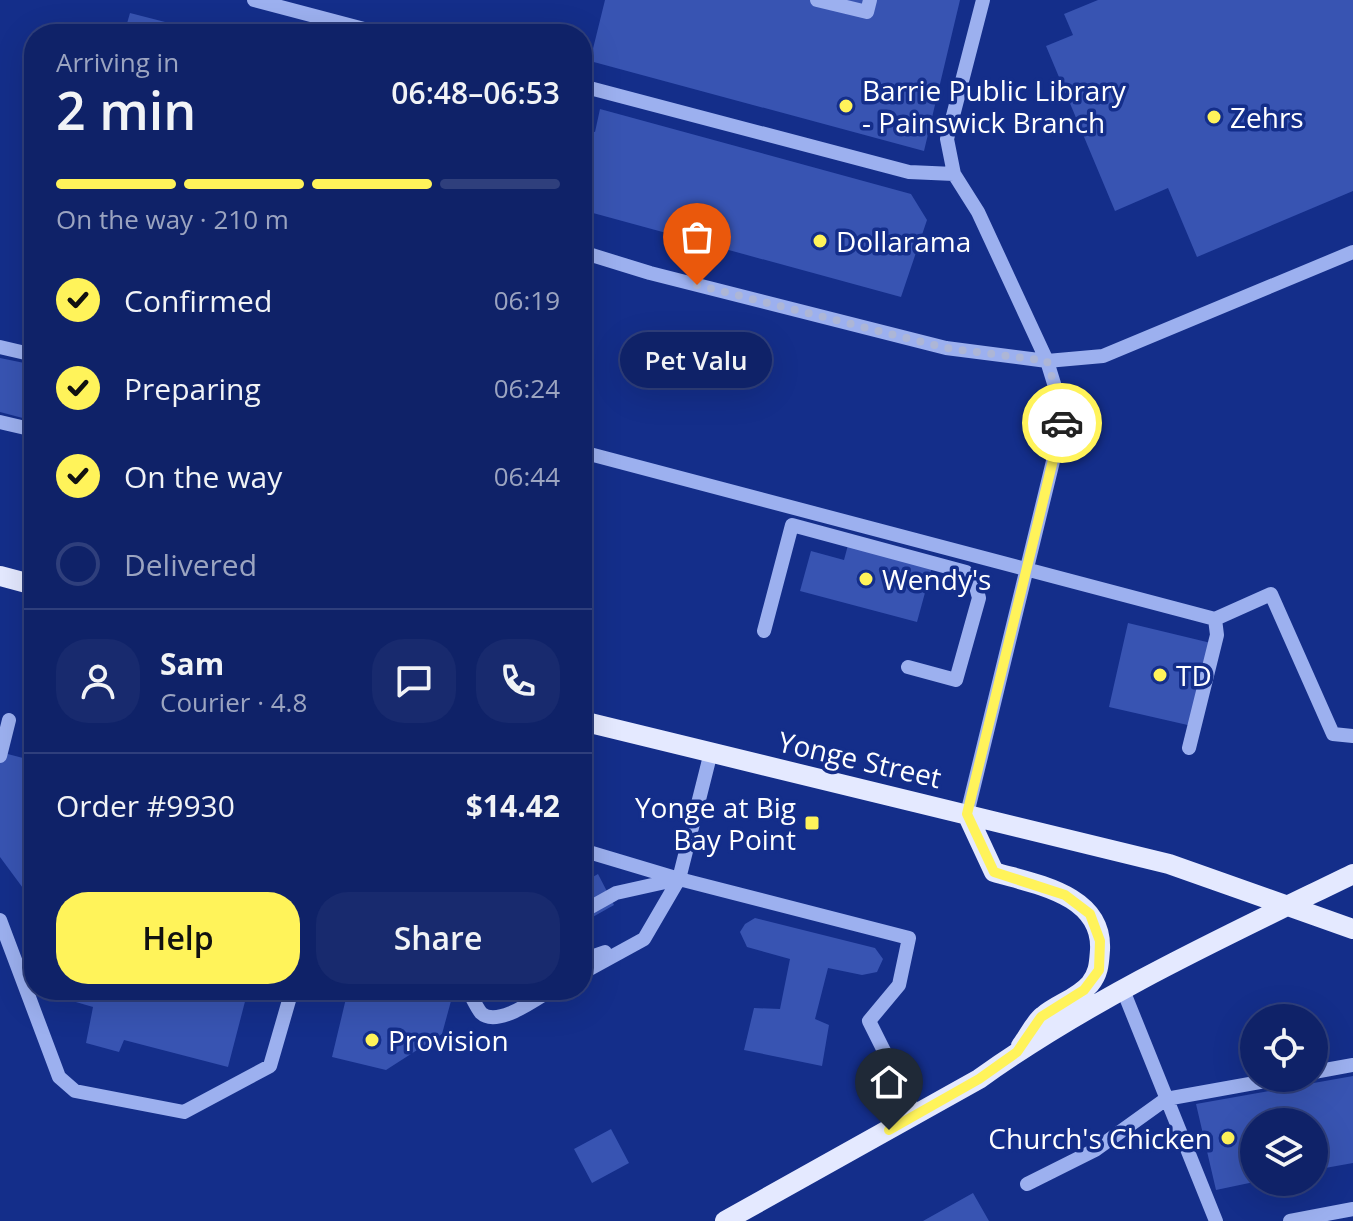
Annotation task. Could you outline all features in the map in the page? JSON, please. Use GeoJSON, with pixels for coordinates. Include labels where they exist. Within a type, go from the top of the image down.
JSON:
{"type":"FeatureCollection","features":[{"type":"Feature","properties":{"kind":"main road"},"geometry":{"type":"LineString","coordinates":[[0,576],[24,582]]}},
{"type":"Feature","properties":{"kind":"main road","name":"Yonge Street"},"geometry":{"type":"LineString","coordinates":[[592,723],[1169,864],[1353,929]]}},
{"type":"Feature","properties":{"kind":"main road"},"geometry":{"type":"LineString","coordinates":[[967,814],[994,872],[1065,895],[1090,914],[1100,941],[1099,970],[1092,982],[1041,1017],[1017,1052]]}},
{"type":"Feature","properties":{"kind":"main road"},"geometry":{"type":"LineString","coordinates":[[725,1221],[979,1079],[1017,1052],[1123,990],[1353,874]]}},
{"type":"Feature","properties":{"kind":"lane"},"geometry":{"type":"LineString","coordinates":[[254,0],[345,24]]}},
{"type":"Feature","properties":{"kind":"lane"},"geometry":{"type":"LineString","coordinates":[[817,0],[867,12],[870,0]]}},
{"type":"Feature","properties":{"kind":"lane"},"geometry":{"type":"LineString","coordinates":[[967,814],[1064,416],[1047,361],[978,212],[954,174],[947,139],[983,0]]}},
{"type":"Feature","properties":{"kind":"lane"},"geometry":{"type":"LineString","coordinates":[[592,89],[909,172],[954,174]]}},
{"type":"Feature","properties":{"kind":"lane"},"geometry":{"type":"LineString","coordinates":[[592,255],[650,273],[946,348],[1047,361],[1103,356],[1353,252]]}},
{"type":"Feature","properties":{"kind":"lane"},"geometry":{"type":"LineString","coordinates":[[0,347],[24,353]]}},
{"type":"Feature","properties":{"kind":"lane"},"geometry":{"type":"LineString","coordinates":[[0,422],[24,428]]}},
{"type":"Feature","properties":{"kind":"lane"},"geometry":{"type":"LineString","coordinates":[[592,455],[1215,619],[1271,594],[1333,734],[1353,736]]}},
{"type":"Feature","properties":{"kind":"lane"},"geometry":{"type":"LineString","coordinates":[[764,631],[792,525],[966,572],[975,583],[979,598],[956,680],[908,667]]}},
{"type":"Feature","properties":{"kind":"lane"},"geometry":{"type":"LineString","coordinates":[[1189,748],[1217,635],[1215,619]]}},
{"type":"Feature","properties":{"kind":"lane"},"geometry":{"type":"LineString","coordinates":[[0,756],[9,720]]}},
{"type":"Feature","properties":{"kind":"lane"},"geometry":{"type":"LineString","coordinates":[[592,968],[644,939],[679,879],[711,752]]}},
{"type":"Feature","properties":{"kind":"lane"},"geometry":{"type":"LineString","coordinates":[[592,853],[679,879],[909,938],[899,985],[869,1021],[916,1115]]}},
{"type":"Feature","properties":{"kind":"lane"},"geometry":{"type":"LineString","coordinates":[[592,906],[616,893],[679,879]]}},
{"type":"Feature","properties":{"kind":"lane"},"geometry":{"type":"LineString","coordinates":[[0,920],[24,984]]}},
{"type":"Feature","properties":{"kind":"lane"},"geometry":{"type":"LineString","coordinates":[[592,957],[644,939]]}},
{"type":"Feature","properties":{"kind":"lane"},"geometry":{"type":"LineString","coordinates":[[1123,990],[1216,1221]]}},
{"type":"Feature","properties":{"kind":"lane"},"geometry":{"type":"LineString","coordinates":[[30,1000],[59,1077],[75,1091],[184,1112],[270,1066],[289,1000]]}},
{"type":"Feature","properties":{"kind":"lane"},"geometry":{"type":"LineString","coordinates":[[474,1000],[482,1014],[493,1018],[503,1017],[533,1000]]}},
{"type":"Feature","properties":{"kind":"lane"},"geometry":{"type":"LineString","coordinates":[[1328,1069],[1353,1065]]}},
{"type":"Feature","properties":{"kind":"lane"},"geometry":{"type":"LineString","coordinates":[[1027,1184],[1095,1150],[1166,1099],[1240,1086]]}},
{"type":"Feature","properties":{"kind":"lane"},"geometry":{"type":"LineString","coordinates":[[1290,1221],[1353,1209]]}},
{"type":"Feature","properties":{"kind":"building","name":"Barrie Public Library - Painswick Branch"},"geometry":{"type":"Polygon","coordinates":[[[605,0],[960,0],[924,151],[592,62],[605,0]]]}},
{"type":"Feature","properties":{"kind":"building","name":"Zehrs"},"geometry":{"type":"Polygon","coordinates":[[[1098,0],[1353,0],[1353,191],[1197,257],[1168,188],[1115,211],[1046,46],[1073,35],[1064,14],[1098,0]]]}},
{"type":"Feature","properties":{"kind":"building"},"geometry":{"type":"Polygon","coordinates":[[[130,13],[173,24],[127,24],[130,13]]]}},
{"type":"Feature","properties":{"kind":"building"},"geometry":{"type":"Polygon","coordinates":[[[600,109],[911,194],[927,220],[901,297],[592,213],[592,131],[595,132],[600,109]]]}},
{"type":"Feature","properties":{"kind":"building"},"geometry":{"type":"Polygon","coordinates":[[[0,358],[24,363],[24,418],[0,412],[0,358]]]}},
{"type":"Feature","properties":{"kind":"building","name":"Wendy's"},"geometry":{"type":"Polygon","coordinates":[[[848,545],[932,567],[917,622],[800,591],[811,551],[844,560],[848,545]]]}},
{"type":"Feature","properties":{"kind":"building","name":"TD"},"geometry":{"type":"Polygon","coordinates":[[[1128,623],[1211,643],[1192,726],[1109,707],[1128,623]]]}},
{"type":"Feature","properties":{"kind":"building"},"geometry":{"type":"Polygon","coordinates":[[[0,752],[24,759],[24,889],[0,857],[0,752]]]}},
{"type":"Feature","properties":{"kind":"building"},"geometry":{"type":"Polygon","coordinates":[[[598,874],[614,905],[592,917],[592,877],[598,874]]]}},
{"type":"Feature","properties":{"kind":"building"},"geometry":{"type":"Polygon","coordinates":[[[755,918],[875,948],[883,959],[877,972],[862,975],[828,968],[815,1019],[829,1025],[822,1066],[744,1050],[754,1008],[780,1009],[790,959],[747,947],[740,932],[745,924],[755,918]]]}},
{"type":"Feature","properties":{"kind":"building"},"geometry":{"type":"Polygon","coordinates":[[[69,1000],[245,1000],[228,1067],[124,1040],[119,1052],[86,1043],[93,1007],[69,1000]]]}},
{"type":"Feature","properties":{"kind":"building"},"geometry":{"type":"Polygon","coordinates":[[[346,1000],[451,1000],[442,1034],[386,1070],[332,1057],[346,1000]]]}},
{"type":"Feature","properties":{"kind":"building"},"geometry":{"type":"Polygon","coordinates":[[[1353,1076],[1353,1163],[1328,1167],[1328,1108],[1240,1108],[1240,1185],[1216,1190],[1196,1104],[1263,1092],[1328,1092],[1328,1080],[1353,1076]]]}},
{"type":"Feature","properties":{"kind":"building"},"geometry":{"type":"Polygon","coordinates":[[[611,1129],[629,1163],[592,1183],[574,1149],[611,1129]]]}},
{"type":"Feature","properties":{"kind":"building"},"geometry":{"type":"Polygon","coordinates":[[[973,1193],[989,1221],[923,1221],[973,1193]]]}},
{"type":"Feature","properties":{"kind":"way so far"},"geometry":{"type":"LineString","coordinates":[[697,285],[946,348],[1047,361],[1064,416],[1062,423]]}},
{"type":"Feature","properties":{"kind":"place","name":"Barrie Public Library - Painswick Branch"},"geometry":{"type":"Point","coordinates":[846,106]}},
{"type":"Feature","properties":{"kind":"place","name":"Zehrs"},"geometry":{"type":"Point","coordinates":[1214,117]}},
{"type":"Feature","properties":{"kind":"place","name":"Dollarama"},"geometry":{"type":"Point","coordinates":[820,241]}},
{"type":"Feature","properties":{"kind":"place","name":"Pet Valu"},"geometry":{"type":"Point","coordinates":[697,285]}},
{"type":"Feature","properties":{"kind":"place","name":"Wendy's"},"geometry":{"type":"Point","coordinates":[866,579]}},
{"type":"Feature","properties":{"kind":"place","name":"TD"},"geometry":{"type":"Point","coordinates":[1160,675]}},
{"type":"Feature","properties":{"kind":"place","name":"Yonge at Big Bay Point"},"geometry":{"type":"Point","coordinates":[812,823]}},
{"type":"Feature","properties":{"kind":"place","name":"Provision"},"geometry":{"type":"Point","coordinates":[372,1040]}},
{"type":"Feature","properties":{"kind":"place","name":"Church's Chicken"},"geometry":{"type":"Point","coordinates":[1228,1138]}},
{"type":"Feature","properties":{"kind":"route"},"geometry":{"type":"LineString","coordinates":[[889,1130],[979,1079],[1017,1052],[1041,1017],[1084,990],[1099,970],[1100,941],[1090,914],[1050,888],[994,872],[967,814],[1062,423]]}}]}
